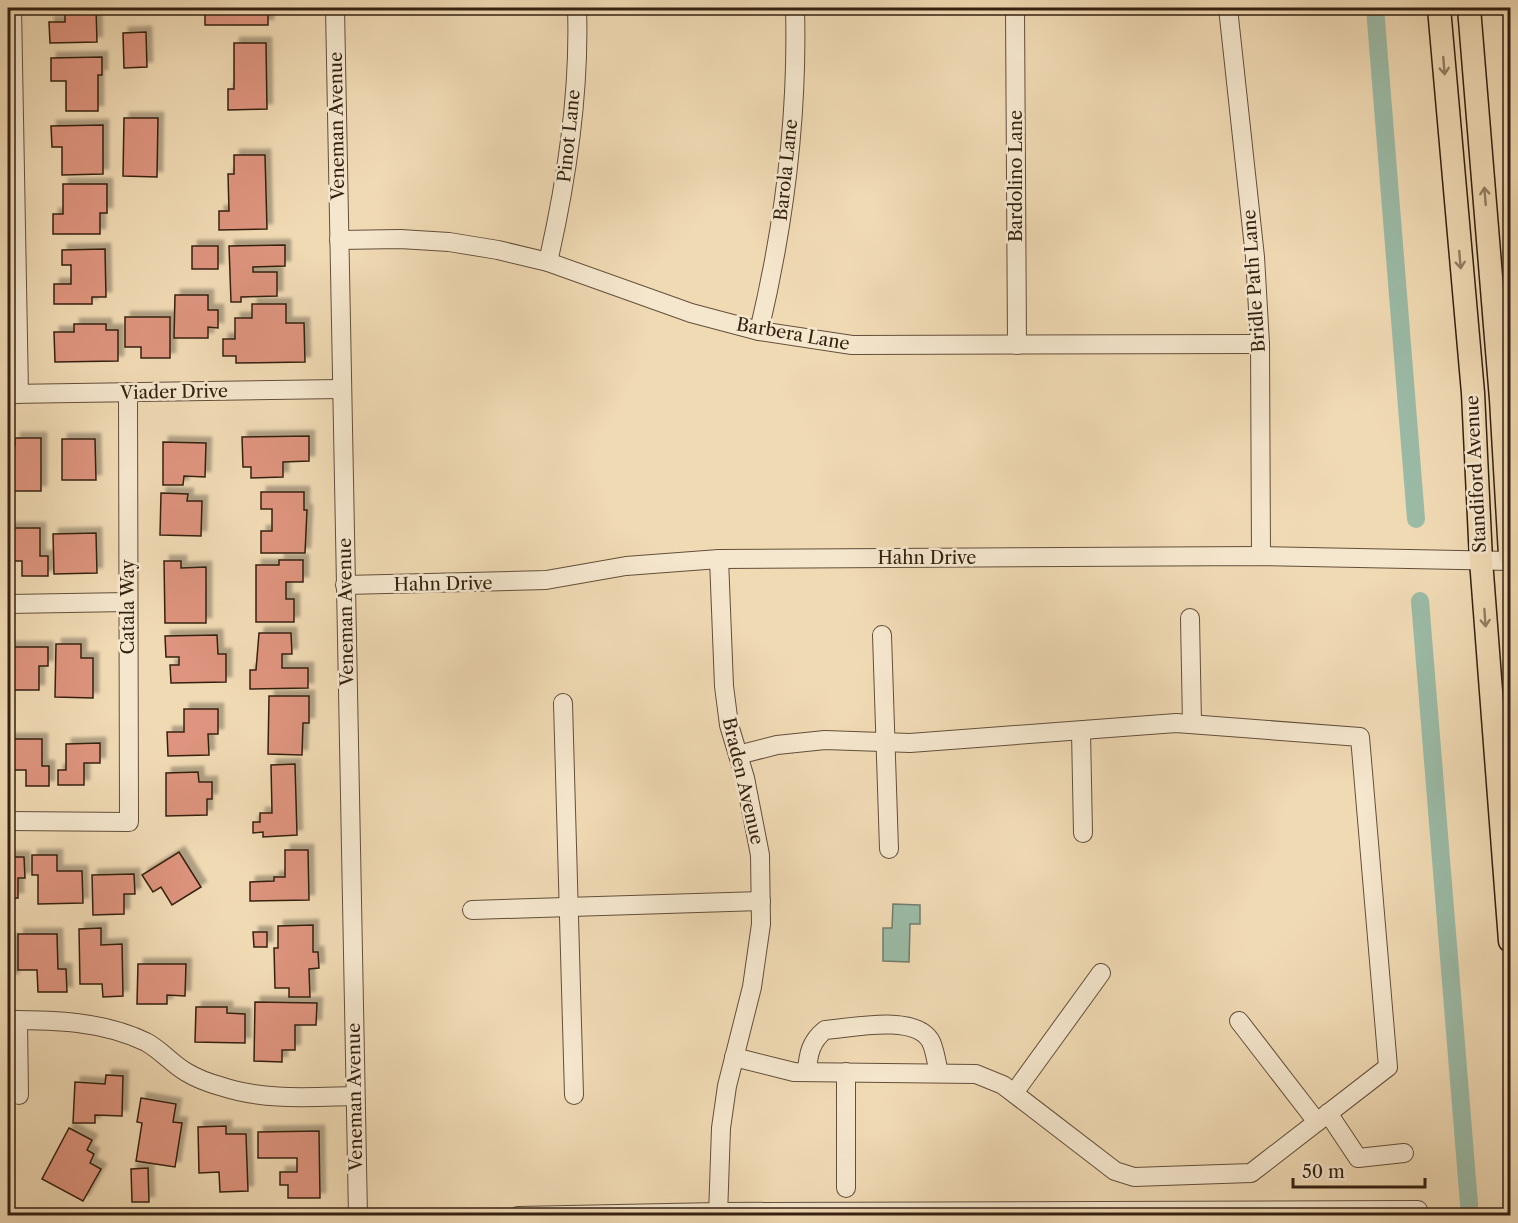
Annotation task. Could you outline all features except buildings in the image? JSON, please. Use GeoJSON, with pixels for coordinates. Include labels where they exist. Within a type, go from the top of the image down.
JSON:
{"type":"FeatureCollection","features":[{"type":"Feature","properties":{"kind":"main road","name":"Standiford Avenue"},"geometry":{"type":"LineString","coordinates":[[1439,8],[1473,393],[1481,560],[1510,941]]}},
{"type":"Feature","properties":{"kind":"main road","name":"Standiford Avenue"},"geometry":{"type":"LineString","coordinates":[[1469,8],[1506,399],[1510,555]]}},
{"type":"Feature","properties":{"kind":"street"},"geometry":{"type":"LineString","coordinates":[[12,8],[13,394]]}},
{"type":"Feature","properties":{"kind":"street","name":"Veneman Avenue"},"geometry":{"type":"LineString","coordinates":[[335,8],[358,1215]]}},
{"type":"Feature","properties":{"kind":"street","name":"Pinot Lane"},"geometry":{"type":"LineString","coordinates":[[548,262],[567,168],[574,104],[577,8]]}},
{"type":"Feature","properties":{"kind":"street","name":"Barola Lane"},"geometry":{"type":"LineString","coordinates":[[759,331],[779,231],[788,166],[793,98],[795,8]]}},
{"type":"Feature","properties":{"kind":"street","name":"Bardolino Lane"},"geometry":{"type":"LineString","coordinates":[[1015,8],[1017,345]]}},
{"type":"Feature","properties":{"kind":"street","name":"Bridle Path Lane"},"geometry":{"type":"LineString","coordinates":[[1228,8],[1255,257],[1260,344],[1261,556]]}},
{"type":"Feature","properties":{"kind":"street","name":"Barbera Lane"},"geometry":{"type":"LineString","coordinates":[[339,240],[400,239],[449,242],[548,262],[692,314],[759,331],[852,345],[1260,344]]}},
{"type":"Feature","properties":{"kind":"street","name":"Viader Drive"},"geometry":{"type":"LineString","coordinates":[[13,394],[341,389]]}},
{"type":"Feature","properties":{"kind":"street","name":"Catala Way"},"geometry":{"type":"LineString","coordinates":[[8,821],[129,822],[128,392]]}},
{"type":"Feature","properties":{"kind":"street","name":"Hahn Drive"},"geometry":{"type":"LineString","coordinates":[[345,585],[500,583],[546,580],[626,566],[719,559],[1261,556],[1510,561]]}},
{"type":"Feature","properties":{"kind":"street","name":"Braden Avenue"},"geometry":{"type":"LineString","coordinates":[[718,1214],[721,1128],[734,1058],[752,987],[761,924],[760,855],[738,754],[729,725],[724,686],[719,559]]}},
{"type":"Feature","properties":{"kind":"street"},"geometry":{"type":"LineString","coordinates":[[8,604],[128,602]]}},
{"type":"Feature","properties":{"kind":"street"},"geometry":{"type":"LineString","coordinates":[[1190,618],[1192,724]]}},
{"type":"Feature","properties":{"kind":"street"},"geometry":{"type":"LineString","coordinates":[[882,635],[889,849]]}},
{"type":"Feature","properties":{"kind":"street"},"geometry":{"type":"LineString","coordinates":[[563,703],[574,1095]]}},
{"type":"Feature","properties":{"kind":"street"},"geometry":{"type":"LineString","coordinates":[[734,1058],[794,1072],[976,1074],[1003,1085],[1115,1171],[1134,1176],[1251,1173],[1388,1067],[1360,737],[1192,724],[910,743],[825,740],[777,745],[738,754]]}},
{"type":"Feature","properties":{"kind":"street"},"geometry":{"type":"LineString","coordinates":[[1082,731],[1083,833]]}},
{"type":"Feature","properties":{"kind":"street"},"geometry":{"type":"LineString","coordinates":[[472,910],[761,901]]}},
{"type":"Feature","properties":{"kind":"street"},"geometry":{"type":"LineString","coordinates":[[1014,1094],[1101,973]]}},
{"type":"Feature","properties":{"kind":"street"},"geometry":{"type":"LineString","coordinates":[[19,1095],[13,1020],[67,1021],[119,1032],[148,1043],[186,1072],[219,1086],[254,1095],[355,1096]]}},
{"type":"Feature","properties":{"kind":"street"},"geometry":{"type":"LineString","coordinates":[[1239,1022],[1358,1158],[1404,1153]]}},
{"type":"Feature","properties":{"kind":"street"},"geometry":{"type":"LineString","coordinates":[[807,1072],[809,1053],[816,1037],[825,1030],[901,1024],[920,1029],[931,1041],[939,1072]]}},
{"type":"Feature","properties":{"kind":"street"},"geometry":{"type":"LineString","coordinates":[[846,1072],[846,1188]]}},
{"type":"Feature","properties":{"kind":"street"},"geometry":{"type":"LineString","coordinates":[[518,1215],[1418,1210],[1418,1215]]}},
{"type":"Feature","properties":{"kind":"shaded area"},"geometry":{"type":"Polygon","coordinates":[[[893,904],[920,905],[920,924],[910,924],[909,962],[883,961],[883,928],[892,928],[893,904]]]}},
{"type":"Feature","properties":{"kind":"waterway"},"geometry":{"type":"LineString","coordinates":[[1375,8],[1416,519]]}},
{"type":"Feature","properties":{"kind":"waterway"},"geometry":{"type":"LineString","coordinates":[[1420,601],[1470,1216]]}}]}
